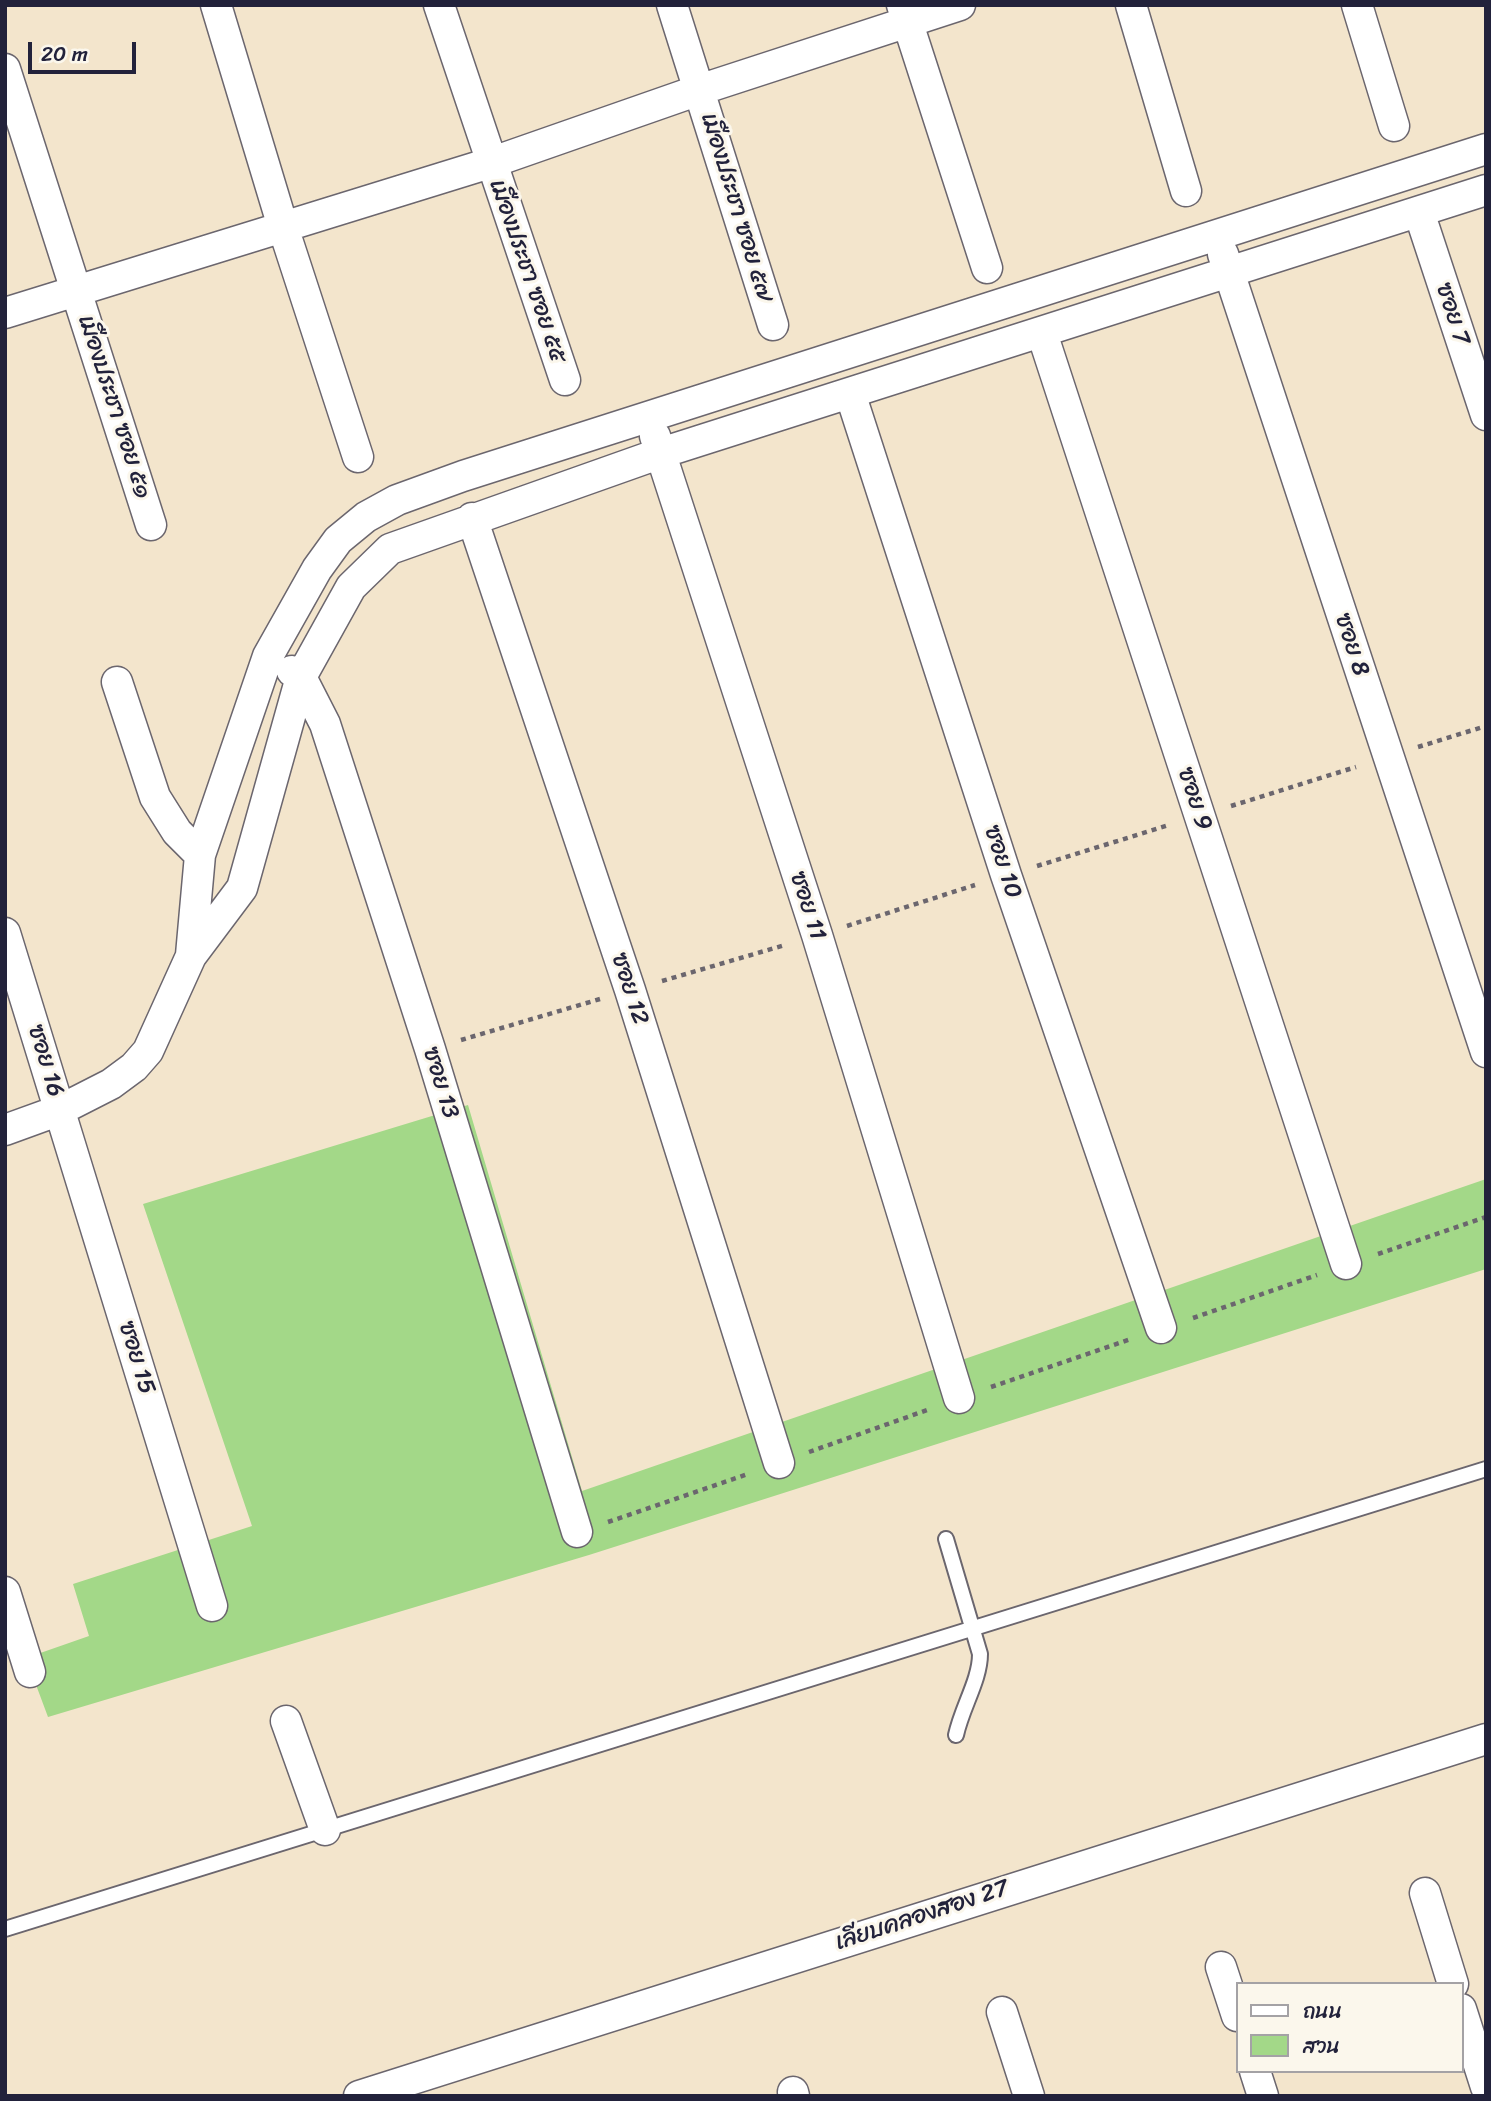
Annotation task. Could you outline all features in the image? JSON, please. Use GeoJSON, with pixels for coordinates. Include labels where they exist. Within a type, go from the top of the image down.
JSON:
{"type":"FeatureCollection","features":[{"type":"Feature","properties":{"kind":"street"},"geometry":{"type":"LineString","coordinates":[[216,5],[283,227],[358,457]]}},
{"type":"Feature","properties":{"kind":"street","name":"เมืองประชา ซอย ๕๕"},"geometry":{"type":"LineString","coordinates":[[439,5],[565,380]]}},
{"type":"Feature","properties":{"kind":"street","name":"เมืองประชา ซอย ๕๗"},"geometry":{"type":"LineString","coordinates":[[672,5],[773,325]]}},
{"type":"Feature","properties":{"kind":"street"},"geometry":{"type":"LineString","coordinates":[[5,313],[490,163],[904,14],[960,5]]}},
{"type":"Feature","properties":{"kind":"street"},"geometry":{"type":"LineString","coordinates":[[1130,5],[1186,191]]}},
{"type":"Feature","properties":{"kind":"street"},"geometry":{"type":"LineString","coordinates":[[1357,5],[1395,127]]}},
{"type":"Feature","properties":{"kind":"street"},"geometry":{"type":"LineString","coordinates":[[904,14],[987,268]]}},
{"type":"Feature","properties":{"kind":"street","name":"เมืองประชา ซอย ๕๑"},"geometry":{"type":"LineString","coordinates":[[5,69],[151,525]]}},
{"type":"Feature","properties":{"kind":"street"},"geometry":{"type":"LineString","coordinates":[[191,956],[200,855],[268,656],[317,569],[338,540],[366,517],[397,500],[424,490],[649,416],[1218,237],[1486,149]]}},
{"type":"Feature","properties":{"kind":"street"},"geometry":{"type":"LineString","coordinates":[[5,1129],[60,1110],[111,1084],[134,1068],[148,1051],[191,956],[243,888],[301,677],[351,587],[369,566],[390,549],[661,453],[1486,190]]}},
{"type":"Feature","properties":{"kind":"street","name":"ซอย 7"},"geometry":{"type":"LineString","coordinates":[[1419,212],[1486,415]]}},
{"type":"Feature","properties":{"kind":"street","name":"ซอย 8"},"geometry":{"type":"LineString","coordinates":[[1218,237],[1486,1052]]}},
{"type":"Feature","properties":{"kind":"street","name":"ซอย 9"},"geometry":{"type":"LineString","coordinates":[[1042,333],[1346,1265]]}},
{"type":"Feature","properties":{"kind":"street","name":"ซอย 10"},"geometry":{"type":"LineString","coordinates":[[850,393],[1006,875],[1161,1328]]}},
{"type":"Feature","properties":{"kind":"street","name":"ซอย 11"},"geometry":{"type":"LineString","coordinates":[[649,416],[817,935],[959,1398]]}},
{"type":"Feature","properties":{"kind":"street","name":"ซอย 12"},"geometry":{"type":"LineString","coordinates":[[472,518],[630,990],[779,1463]]}},
{"type":"Feature","properties":{"kind":"street"},"geometry":{"type":"LineString","coordinates":[[268,656],[301,677]]}},
{"type":"Feature","properties":{"kind":"street","name":"ซอย 13"},"geometry":{"type":"LineString","coordinates":[[301,677],[325,724],[430,1049],[577,1532]]}},
{"type":"Feature","properties":{"kind":"street"},"geometry":{"type":"LineString","coordinates":[[117,682],[155,797],[177,832],[200,855]]}},
{"type":"Feature","properties":{"kind":"street","name":"ซอย 16"},"geometry":{"type":"LineString","coordinates":[[5,933],[60,1110]]}},
{"type":"Feature","properties":{"kind":"street","name":"ซอย 15"},"geometry":{"type":"LineString","coordinates":[[60,1110],[212,1606]]}},
{"type":"Feature","properties":{"kind":"street"},"geometry":{"type":"LineString","coordinates":[[5,1592],[30,1672]]}},
{"type":"Feature","properties":{"kind":"street"},"geometry":{"type":"LineString","coordinates":[[286,1721],[325,1829]]}},
{"type":"Feature","properties":{"kind":"street","name":"เลียบคลองสอง 27"},"geometry":{"type":"LineString","coordinates":[[359,2096],[1486,1739]]}},
{"type":"Feature","properties":{"kind":"street"},"geometry":{"type":"LineString","coordinates":[[1425,1893],[1453,1982]]}},
{"type":"Feature","properties":{"kind":"street"},"geometry":{"type":"LineString","coordinates":[[1222,1967],[1236,2013]]}},
{"type":"Feature","properties":{"kind":"street"},"geometry":{"type":"LineString","coordinates":[[1002,2012],[1029,2096]]}},
{"type":"Feature","properties":{"kind":"street"},"geometry":{"type":"LineString","coordinates":[[1463,2015],[1486,2087]]}},
{"type":"Feature","properties":{"kind":"street"},"geometry":{"type":"LineString","coordinates":[[1256,2073],[1263,2096]]}},
{"type":"Feature","properties":{"kind":"lane"},"geometry":{"type":"LineString","coordinates":[[5,1930],[1486,1469]]}},
{"type":"Feature","properties":{"kind":"lane"},"geometry":{"type":"LineString","coordinates":[[946,1539],[972,1627],[980,1670],[962,1709],[957,1735]]}},
{"type":"Feature","properties":{"kind":"path"},"geometry":{"type":"LineString","coordinates":[[430,1049],[817,935],[1486,726]]}},
{"type":"Feature","properties":{"kind":"path"},"geometry":{"type":"LineString","coordinates":[[577,1532],[1486,1217]]}},
{"type":"Feature","properties":{"kind":"green space"},"geometry":{"type":"Polygon","coordinates":[[[468,1105],[582,1491],[1486,1179],[1486,1269],[589,1555],[48,1717],[26,1658],[89,1636],[73,1584],[252,1526],[143,1204],[468,1105]]]}}]}
